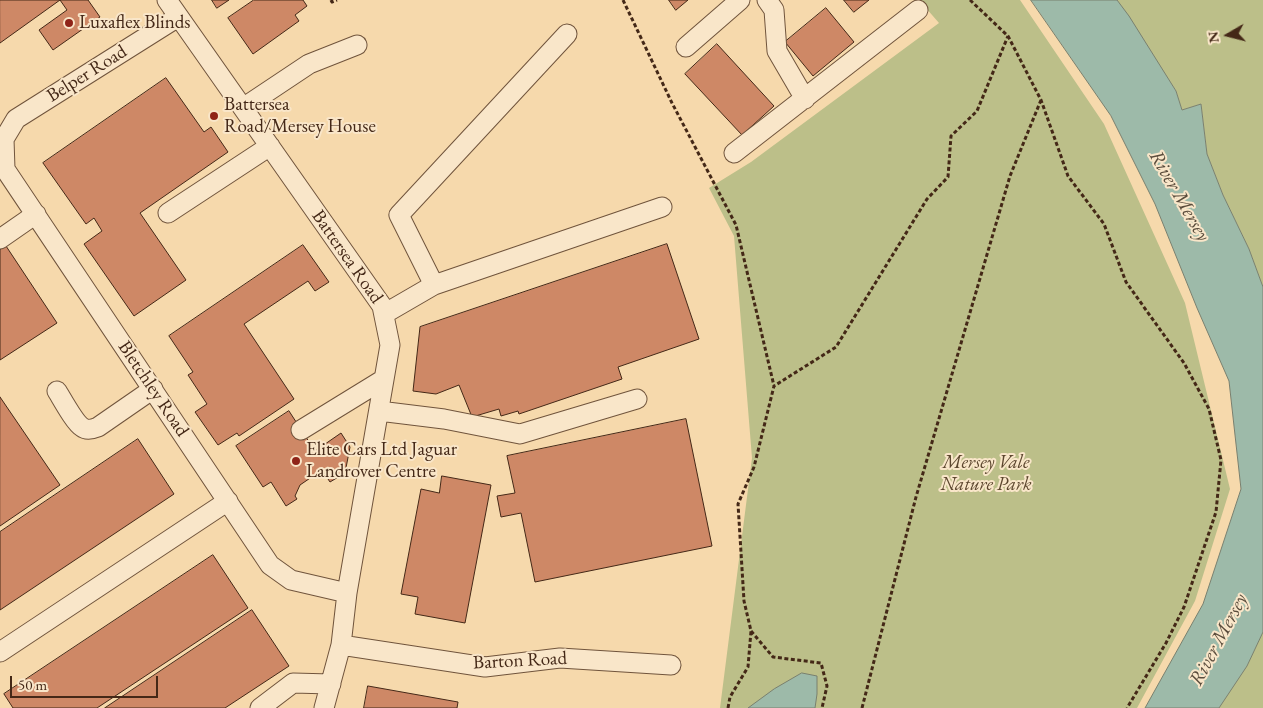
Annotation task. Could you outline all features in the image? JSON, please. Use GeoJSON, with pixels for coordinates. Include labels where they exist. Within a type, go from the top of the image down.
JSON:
{"type":"FeatureCollection","features":[{"type":"Feature","properties":{"kind":"street","name":"Battersea Road"},"geometry":{"type":"LineString","coordinates":[[167,0],[382,306],[390,345],[347,593],[341,645]]}},
{"type":"Feature","properties":{"kind":"street"},"geometry":{"type":"LineString","coordinates":[[686,47],[740,0]]}},
{"type":"Feature","properties":{"kind":"street"},"geometry":{"type":"LineString","coordinates":[[767,0],[774,10],[776,51],[805,99]]}},
{"type":"Feature","properties":{"kind":"street"},"geometry":{"type":"LineString","coordinates":[[734,153],[918,10]]}},
{"type":"Feature","properties":{"kind":"street","name":"Belper Road"},"geometry":{"type":"LineString","coordinates":[[2,140],[16,119],[178,17]]}},
{"type":"Feature","properties":{"kind":"street"},"geometry":{"type":"LineString","coordinates":[[434,285],[399,215],[567,34]]}},
{"type":"Feature","properties":{"kind":"street"},"geometry":{"type":"LineString","coordinates":[[243,108],[308,64],[357,45]]}},
{"type":"Feature","properties":{"kind":"street","name":"Bletchley Road"},"geometry":{"type":"LineString","coordinates":[[2,140],[5,169],[270,564],[291,580],[347,593]]}},
{"type":"Feature","properties":{"kind":"street"},"geometry":{"type":"LineString","coordinates":[[168,213],[270,146]]}},
{"type":"Feature","properties":{"kind":"street"},"geometry":{"type":"LineString","coordinates":[[384,314],[434,285],[662,207]]}},
{"type":"Feature","properties":{"kind":"street"},"geometry":{"type":"LineString","coordinates":[[0,239],[36,214]]}},
{"type":"Feature","properties":{"kind":"street"},"geometry":{"type":"LineString","coordinates":[[301,430],[384,379]]}},
{"type":"Feature","properties":{"kind":"street"},"geometry":{"type":"LineString","coordinates":[[57,390],[77,422],[82,428],[89,430],[98,427],[153,389]]}},
{"type":"Feature","properties":{"kind":"street"},"geometry":{"type":"LineString","coordinates":[[379,411],[444,419],[520,434],[638,399]]}},
{"type":"Feature","properties":{"kind":"street"},"geometry":{"type":"LineString","coordinates":[[0,652],[228,501]]}},
{"type":"Feature","properties":{"kind":"street"},"geometry":{"type":"LineString","coordinates":[[324,708],[341,645]]}},
{"type":"Feature","properties":{"kind":"street","name":"Barton Road"},"geometry":{"type":"LineString","coordinates":[[341,645],[484,667],[560,658],[670,665]]}},
{"type":"Feature","properties":{"kind":"street"},"geometry":{"type":"LineString","coordinates":[[260,708],[293,683],[331,684]]}},
{"type":"Feature","properties":{"kind":"path"},"geometry":{"type":"LineString","coordinates":[[331,0],[332,2],[338,0]]}},
{"type":"Feature","properties":{"kind":"path"},"geometry":{"type":"LineString","coordinates":[[624,0],[672,103],[736,225],[774,386],[754,467],[738,504],[744,601],[750,631],[748,666],[730,697],[728,708]]}},
{"type":"Feature","properties":{"kind":"path"},"geometry":{"type":"LineString","coordinates":[[970,0],[1008,36],[1041,100],[1068,176],[1104,224],[1126,282],[1184,363],[1209,409],[1221,460],[1216,512],[1184,607],[1166,644],[1127,708]]}},
{"type":"Feature","properties":{"kind":"path"},"geometry":{"type":"LineString","coordinates":[[774,386],[836,346],[927,199],[948,177],[951,136],[977,111],[1008,36]]}},
{"type":"Feature","properties":{"kind":"path"},"geometry":{"type":"LineString","coordinates":[[862,708],[916,497],[1010,176],[1041,100]]}},
{"type":"Feature","properties":{"kind":"path"},"geometry":{"type":"LineString","coordinates":[[750,631],[774,657],[822,664],[827,686],[822,708]]}},
{"type":"Feature","properties":{"kind":"green space","name":"Mersey Vale Nature Park"},"geometry":{"type":"Polygon","coordinates":[[[919,0],[1020,0],[1104,124],[1185,303],[1230,489],[1195,601],[1137,708],[720,708],[752,458],[734,236],[709,188],[751,162],[939,23],[919,0]]]}},
{"type":"Feature","properties":{"kind":"green space"},"geometry":{"type":"Polygon","coordinates":[[[1117,0],[1263,0],[1263,287],[1249,249],[1223,195],[1207,154],[1201,104],[1182,110],[1176,91],[1117,0]]]}},
{"type":"Feature","properties":{"kind":"green space"},"geometry":{"type":"Polygon","coordinates":[[[1263,632],[1263,708],[1219,708],[1247,666],[1263,632]]]}},
{"type":"Feature","properties":{"kind":"water","name":"River Mersey"},"geometry":{"type":"Polygon","coordinates":[[[1031,0],[1117,0],[1176,91],[1182,110],[1201,104],[1207,154],[1223,195],[1249,249],[1263,287],[1263,632],[1247,666],[1219,708],[1145,708],[1203,604],[1241,489],[1229,381],[1155,204],[1111,116],[1031,0]]]}},
{"type":"Feature","properties":{"kind":"water"},"geometry":{"type":"Polygon","coordinates":[[[802,673],[817,676],[815,708],[748,708],[774,689],[802,673]]]}},
{"type":"Feature","properties":{"kind":"building"},"geometry":{"type":"Polygon","coordinates":[[[0,0],[60,0],[0,43],[0,0]]]}},
{"type":"Feature","properties":{"kind":"building"},"geometry":{"type":"Polygon","coordinates":[[[60,0],[88,0],[100,17],[53,50],[39,30],[67,10],[60,0]]]}},
{"type":"Feature","properties":{"kind":"building"},"geometry":{"type":"Polygon","coordinates":[[[212,0],[229,0],[217,8],[212,0]]]}},
{"type":"Feature","properties":{"kind":"building"},"geometry":{"type":"Polygon","coordinates":[[[254,0],[303,0],[307,6],[295,15],[299,21],[253,54],[228,18],[254,0]]]}},
{"type":"Feature","properties":{"kind":"building"},"geometry":{"type":"Polygon","coordinates":[[[669,0],[688,0],[676,10],[669,0]]]}},
{"type":"Feature","properties":{"kind":"building"},"geometry":{"type":"Polygon","coordinates":[[[844,0],[869,0],[854,12],[844,0]]]}},
{"type":"Feature","properties":{"kind":"building"},"geometry":{"type":"Polygon","coordinates":[[[826,8],[854,42],[813,76],[785,42],[826,8]]]}},
{"type":"Feature","properties":{"kind":"building"},"geometry":{"type":"Polygon","coordinates":[[[717,44],[774,106],[742,135],[685,74],[717,44]]]}},
{"type":"Feature","properties":{"kind":"building"},"geometry":{"type":"Polygon","coordinates":[[[166,78],[204,132],[211,127],[228,152],[140,213],[186,280],[134,316],[84,244],[102,231],[94,218],[86,224],[43,163],[166,78]]]}},
{"type":"Feature","properties":{"kind":"building"},"geometry":{"type":"Polygon","coordinates":[[[667,244],[699,339],[618,367],[622,379],[519,414],[518,411],[501,416],[499,409],[472,417],[459,385],[436,394],[413,391],[420,327],[667,244]]]}},
{"type":"Feature","properties":{"kind":"building"},"geometry":{"type":"Polygon","coordinates":[[[303,245],[329,282],[315,291],[308,281],[244,324],[294,399],[239,436],[237,433],[218,445],[195,412],[207,404],[188,375],[193,372],[169,336],[303,245]]]}},
{"type":"Feature","properties":{"kind":"building"},"geometry":{"type":"Polygon","coordinates":[[[6,246],[57,323],[0,360],[0,250],[6,246]]]}},
{"type":"Feature","properties":{"kind":"building"},"geometry":{"type":"Polygon","coordinates":[[[0,397],[60,485],[0,526],[0,397]]]}},
{"type":"Feature","properties":{"kind":"building","name":"Elite Cars Ltd Jaguar Landrover Centre"},"geometry":{"type":"Polygon","coordinates":[[[289,411],[315,451],[341,433],[350,447],[345,473],[330,482],[322,470],[300,485],[295,496],[297,499],[286,506],[271,482],[263,487],[236,446],[289,411]]]}},
{"type":"Feature","properties":{"kind":"building"},"geometry":{"type":"Polygon","coordinates":[[[686,419],[712,546],[535,582],[521,513],[501,517],[497,496],[515,493],[507,456],[686,419]]]}},
{"type":"Feature","properties":{"kind":"building"},"geometry":{"type":"Polygon","coordinates":[[[138,439],[174,494],[0,610],[0,532],[138,439]]]}},
{"type":"Feature","properties":{"kind":"building"},"geometry":{"type":"Polygon","coordinates":[[[442,476],[491,485],[465,623],[415,614],[418,597],[401,594],[421,489],[439,493],[442,476]]]}},
{"type":"Feature","properties":{"kind":"building"},"geometry":{"type":"Polygon","coordinates":[[[213,555],[248,608],[97,708],[13,708],[4,694],[213,555]]]}},
{"type":"Feature","properties":{"kind":"building"},"geometry":{"type":"Polygon","coordinates":[[[252,610],[289,666],[225,708],[105,708],[252,610]]]}},
{"type":"Feature","properties":{"kind":"building"},"geometry":{"type":"Polygon","coordinates":[[[368,686],[458,702],[457,708],[364,708],[368,686]]]}},
{"type":"Feature","properties":{"kind":"place","name":"Luxaflex Blinds"},"geometry":{"type":"Point","coordinates":[69,23]}},
{"type":"Feature","properties":{"kind":"place","name":"Battersea Road/Mersey House"},"geometry":{"type":"Point","coordinates":[214,116]}},
{"type":"Feature","properties":{"kind":"place","name":"Elite Cars Ltd Jaguar Landrover Centre"},"geometry":{"type":"Point","coordinates":[296,461]}}]}
